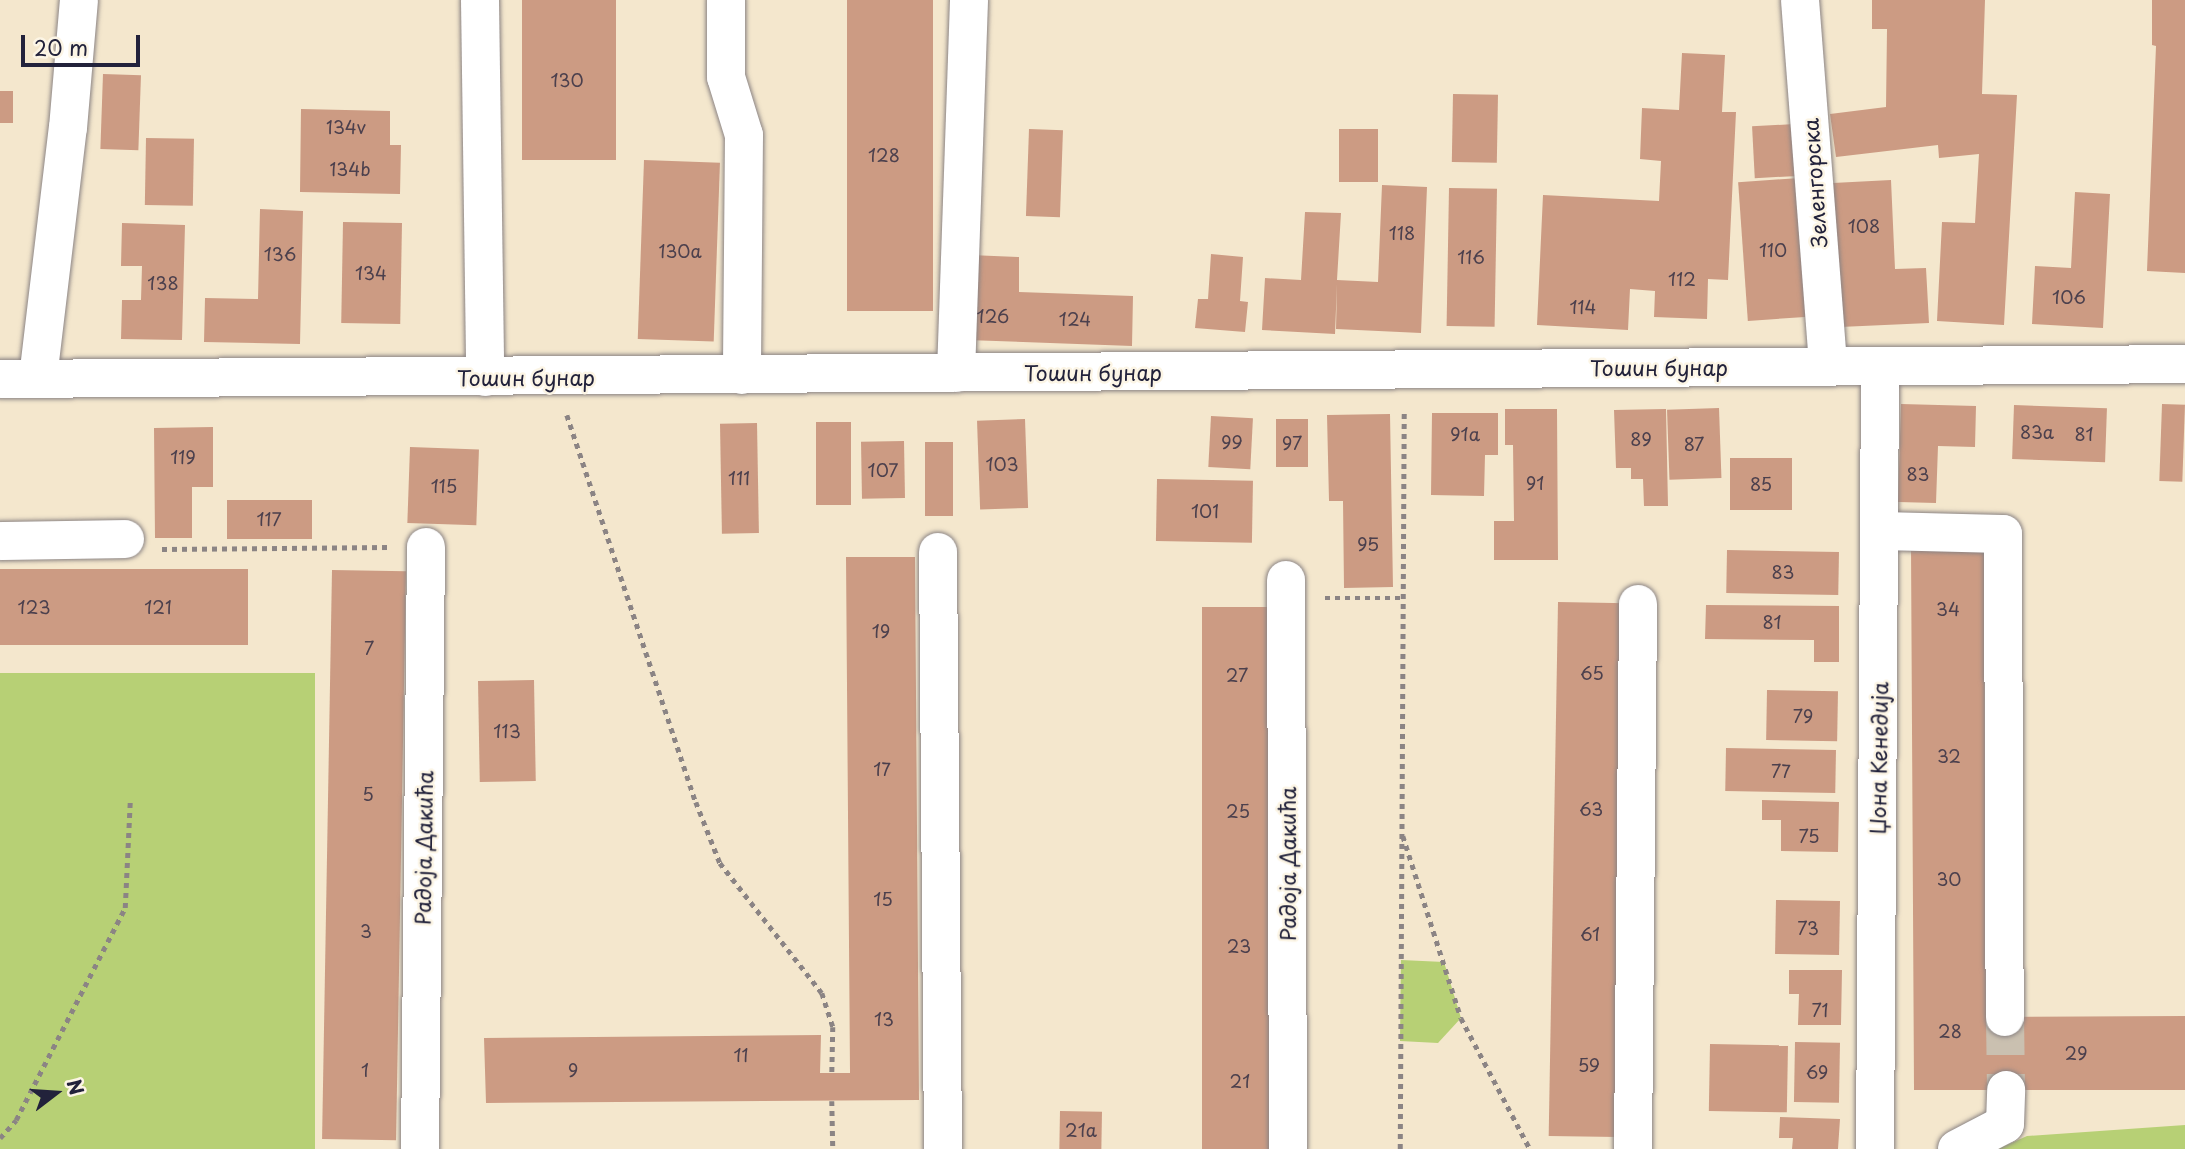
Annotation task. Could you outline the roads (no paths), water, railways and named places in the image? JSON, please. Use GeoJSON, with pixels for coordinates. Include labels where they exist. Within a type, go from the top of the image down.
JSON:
{"type":"FeatureCollection","features":[{"type":"Feature","properties":{"kind":"main road"},"geometry":{"type":"LineString","coordinates":[[38,378],[68,128],[79,0]]}},
{"type":"Feature","properties":{"kind":"main road"},"geometry":{"type":"LineString","coordinates":[[480,0],[485,377]]}},
{"type":"Feature","properties":{"kind":"main road"},"geometry":{"type":"LineString","coordinates":[[726,0],[726,77],[744,135],[742,375]]}},
{"type":"Feature","properties":{"kind":"main road"},"geometry":{"type":"LineString","coordinates":[[957,373],[969,0]]}},
{"type":"Feature","properties":{"kind":"main road","name":"Зеленгорска"},"geometry":{"type":"LineString","coordinates":[[1800,0],[1828,366]]}},
{"type":"Feature","properties":{"kind":"main road","name":"Тошин бунар"},"geometry":{"type":"LineString","coordinates":[[0,379],[2185,364]]}},
{"type":"Feature","properties":{"kind":"main road","name":"Џона Кенедија"},"geometry":{"type":"LineString","coordinates":[[1875,1149],[1880,366]]}},
{"type":"Feature","properties":{"kind":"main road"},"geometry":{"type":"LineString","coordinates":[[1881,531],[2003,534],[2005,1017]]}},
{"type":"Feature","properties":{"kind":"main road"},"geometry":{"type":"LineString","coordinates":[[0,541],[125,538]]}},
{"type":"Feature","properties":{"kind":"main road","name":"Радоја Дакића"},"geometry":{"type":"LineString","coordinates":[[420,1149],[426,547]]}},
{"type":"Feature","properties":{"kind":"main road"},"geometry":{"type":"LineString","coordinates":[[938,552],[943,1149]]}},
{"type":"Feature","properties":{"kind":"main road","name":"Радоја Дакића"},"geometry":{"type":"LineString","coordinates":[[1286,589],[1288,1149]]}},
{"type":"Feature","properties":{"kind":"main road"},"geometry":{"type":"LineString","coordinates":[[1633,1149],[1638,604]]}},
{"type":"Feature","properties":{"kind":"main road"},"geometry":{"type":"LineString","coordinates":[[1957,1149],[2006,1107]]}},
{"type":"Feature","properties":{"kind":"tunnel"},"geometry":{"type":"LineString","coordinates":[[2005,1017],[2006,1090]]}}]}
